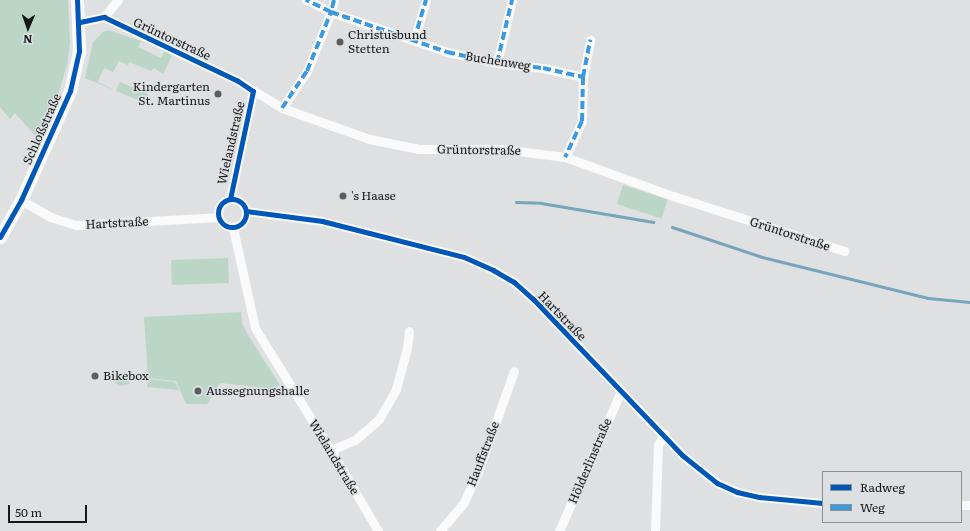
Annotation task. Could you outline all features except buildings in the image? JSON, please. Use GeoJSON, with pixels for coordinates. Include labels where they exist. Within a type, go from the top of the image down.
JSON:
{"type":"FeatureCollection","features":[{"type":"Feature","properties":{"kind":"main road","name":"Schloßstraße"},"geometry":{"type":"LineString","coordinates":[[0,237],[21,200],[70,91],[78,56],[80,22],[78,0]]}},
{"type":"Feature","properties":{"kind":"street"},"geometry":{"type":"LineString","coordinates":[[80,22],[104,17],[118,0]]}},
{"type":"Feature","properties":{"kind":"street","name":"Buchenweg"},"geometry":{"type":"LineString","coordinates":[[306,0],[330,12],[448,52],[497,63],[543,68],[583,77]]}},
{"type":"Feature","properties":{"kind":"street"},"geometry":{"type":"LineString","coordinates":[[282,108],[307,72],[334,0]]}},
{"type":"Feature","properties":{"kind":"street"},"geometry":{"type":"LineString","coordinates":[[414,40],[426,0]]}},
{"type":"Feature","properties":{"kind":"street"},"geometry":{"type":"LineString","coordinates":[[497,63],[512,0]]}},
{"type":"Feature","properties":{"kind":"street","name":"Grüntorstraße"},"geometry":{"type":"LineString","coordinates":[[104,17],[238,81],[253,92],[282,108],[369,139],[419,149],[501,149],[566,157],[673,196],[844,251]]}},
{"type":"Feature","properties":{"kind":"street"},"geometry":{"type":"LineString","coordinates":[[566,157],[582,121],[583,77],[590,40]]}},
{"type":"Feature","properties":{"kind":"street","name":"Wielandstraße"},"geometry":{"type":"LineString","coordinates":[[230,199],[253,92]]}},
{"type":"Feature","properties":{"kind":"street"},"geometry":{"type":"LineString","coordinates":[[230,199],[240,202],[246,211],[243,222],[233,228],[225,226],[218,217],[219,208],[230,199]]}},
{"type":"Feature","properties":{"kind":"street","name":"Hartstraße"},"geometry":{"type":"LineString","coordinates":[[21,200],[50,217],[77,225],[218,217]]}},
{"type":"Feature","properties":{"kind":"street","name":"Hartstraße"},"geometry":{"type":"LineString","coordinates":[[246,211],[322,221],[464,257],[493,270],[514,282],[534,300],[698,469],[717,483],[737,492],[822,503]]}},
{"type":"Feature","properties":{"kind":"street","name":"Wielandstraße"},"geometry":{"type":"LineString","coordinates":[[233,228],[255,328],[331,450],[378,531]]}},
{"type":"Feature","properties":{"kind":"street"},"geometry":{"type":"LineString","coordinates":[[331,450],[355,440],[379,419],[396,389],[407,348],[409,331]]}},
{"type":"Feature","properties":{"kind":"street","name":"Hauffstraße"},"geometry":{"type":"LineString","coordinates":[[440,531],[464,502],[478,472],[514,370]]}},
{"type":"Feature","properties":{"kind":"street","name":"Hölderlinstraße"},"geometry":{"type":"LineString","coordinates":[[559,531],[621,391]]}},
{"type":"Feature","properties":{"kind":"street"},"geometry":{"type":"LineString","coordinates":[[655,531],[658,445],[664,434]]}},
{"type":"Feature","properties":{"kind":"green space"},"geometry":{"type":"Polygon","coordinates":[[[0,0],[68,0],[70,43],[67,65],[59,92],[39,140],[15,113],[10,119],[0,107],[0,0]]]}},
{"type":"Feature","properties":{"kind":"green space"},"geometry":{"type":"Polygon","coordinates":[[[108,30],[141,41],[138,47],[161,58],[165,51],[172,56],[163,74],[154,68],[151,71],[129,62],[128,65],[119,61],[113,72],[104,68],[98,82],[116,91],[85,78],[93,42],[103,32],[108,30]]]}},
{"type":"Feature","properties":{"kind":"green space"},"geometry":{"type":"Polygon","coordinates":[[[120,82],[146,93],[150,97],[147,104],[116,91],[120,82]]]}},
{"type":"Feature","properties":{"kind":"green space"},"geometry":{"type":"Polygon","coordinates":[[[623,185],[668,200],[662,219],[617,204],[623,185]]]}},
{"type":"Feature","properties":{"kind":"green space"},"geometry":{"type":"Polygon","coordinates":[[[228,258],[229,283],[172,285],[171,260],[228,258]]]}},
{"type":"Feature","properties":{"kind":"green space"},"geometry":{"type":"Polygon","coordinates":[[[241,312],[242,323],[248,335],[280,385],[273,389],[220,383],[207,404],[186,404],[176,381],[148,378],[144,317],[241,312]]]}},
{"type":"Feature","properties":{"kind":"green space"},"geometry":{"type":"Polygon","coordinates":[[[130,372],[129,384],[121,386],[114,382],[112,373],[130,372]]]}},
{"type":"Feature","properties":{"kind":"green space"},"geometry":{"type":"Polygon","coordinates":[[[148,379],[175,382],[179,390],[147,387],[148,379]]]}},
{"type":"Feature","properties":{"kind":"waterway"},"geometry":{"type":"LineString","coordinates":[[516,202],[541,203],[653,222]]}},
{"type":"Feature","properties":{"kind":"waterway"},"geometry":{"type":"LineString","coordinates":[[672,227],[762,257],[928,298],[970,302]]}},
{"type":"Feature","properties":{"kind":"marked path"},"geometry":{"type":"LineString","coordinates":[[282,108],[307,71],[331,12],[306,0]]}},
{"type":"Feature","properties":{"kind":"marked path"},"geometry":{"type":"LineString","coordinates":[[334,0],[331,12],[447,52],[497,63],[543,68],[583,77],[582,121],[565,157]]}},
{"type":"Feature","properties":{"kind":"marked path"},"geometry":{"type":"LineString","coordinates":[[414,40],[426,0]]}},
{"type":"Feature","properties":{"kind":"marked path"},"geometry":{"type":"LineString","coordinates":[[497,63],[512,0]]}},
{"type":"Feature","properties":{"kind":"marked path"},"geometry":{"type":"LineString","coordinates":[[583,77],[590,40]]}},
{"type":"Feature","properties":{"kind":"cycle path"},"geometry":{"type":"LineString","coordinates":[[0,237],[21,200],[70,91],[79,51],[77,0]]}},
{"type":"Feature","properties":{"kind":"cycle path"},"geometry":{"type":"LineString","coordinates":[[80,22],[104,17],[238,81],[253,91],[230,199]]}},
{"type":"Feature","properties":{"kind":"cycle path"},"geometry":{"type":"LineString","coordinates":[[232,199],[242,203],[246,213],[242,223],[232,227],[222,223],[218,213],[222,203],[232,199]]}},
{"type":"Feature","properties":{"kind":"cycle path"},"geometry":{"type":"LineString","coordinates":[[246,211],[322,221],[464,257],[493,270],[514,282],[534,300],[682,455],[717,483],[737,492],[759,497],[822,503]]}},
{"type":"Feature","properties":{"kind":"place","name":"Christusbund Stetten"},"geometry":{"type":"Point","coordinates":[340,42]}},
{"type":"Feature","properties":{"kind":"place","name":"Kindergarten St. Martinus"},"geometry":{"type":"Point","coordinates":[218,94]}},
{"type":"Feature","properties":{"kind":"place","name":"'s Haase"},"geometry":{"type":"Point","coordinates":[343,196]}},
{"type":"Feature","properties":{"kind":"place","name":"Bikebox"},"geometry":{"type":"Point","coordinates":[95,376]}},
{"type":"Feature","properties":{"kind":"place","name":"Aussegnungshalle"},"geometry":{"type":"Point","coordinates":[198,391]}}]}
